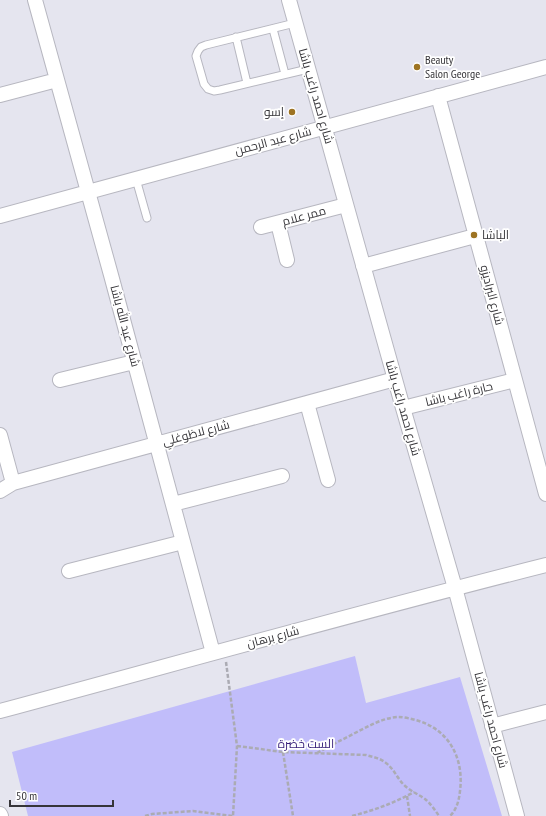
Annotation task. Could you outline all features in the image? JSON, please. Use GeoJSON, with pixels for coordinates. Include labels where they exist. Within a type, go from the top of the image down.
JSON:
{"type":"FeatureCollection","features":[{"type":"Feature","properties":{"kind":"street","name":"شارع عبد الله باشا"},"geometry":{"type":"LineString","coordinates":[[35,0],[183,542],[219,652]]}},
{"type":"Feature","properties":{"kind":"street","name":"شارع احمد راغب باشا"},"geometry":{"type":"LineString","coordinates":[[289,0],[455,588],[517,816]]}},
{"type":"Feature","properties":{"kind":"street","name":"شارع عبد الرحمن"},"geometry":{"type":"LineString","coordinates":[[0,216],[546,67]]}},
{"type":"Feature","properties":{"kind":"street"},"geometry":{"type":"LineString","coordinates":[[0,95],[57,80]]}},
{"type":"Feature","properties":{"kind":"street","name":"شارع البراديزو"},"geometry":{"type":"LineString","coordinates":[[438,96],[546,494]]}},
{"type":"Feature","properties":{"kind":"street","name":"ممر علام"},"geometry":{"type":"LineString","coordinates":[[261,226],[346,205]]}},
{"type":"Feature","properties":{"kind":"street"},"geometry":{"type":"LineString","coordinates":[[278,223],[287,260]]}},
{"type":"Feature","properties":{"kind":"street"},"geometry":{"type":"LineString","coordinates":[[363,266],[475,236]]}},
{"type":"Feature","properties":{"kind":"street"},"geometry":{"type":"LineString","coordinates":[[60,380],[134,362]]}},
{"type":"Feature","properties":{"kind":"street","name":"شارع لاظوغلي"},"geometry":{"type":"LineString","coordinates":[[0,491],[13,483],[395,379]]}},
{"type":"Feature","properties":{"kind":"street","name":"حارة راغب باشا"},"geometry":{"type":"LineString","coordinates":[[403,408],[515,380]]}},
{"type":"Feature","properties":{"kind":"street"},"geometry":{"type":"LineString","coordinates":[[307,403],[328,480]]}},
{"type":"Feature","properties":{"kind":"street"},"geometry":{"type":"LineString","coordinates":[[0,435],[13,483]]}},
{"type":"Feature","properties":{"kind":"street"},"geometry":{"type":"LineString","coordinates":[[173,504],[282,476]]}},
{"type":"Feature","properties":{"kind":"street"},"geometry":{"type":"LineString","coordinates":[[69,571],[183,542]]}},
{"type":"Feature","properties":{"kind":"street","name":"شارع برهان"},"geometry":{"type":"LineString","coordinates":[[0,711],[455,588],[546,566]]}},
{"type":"Feature","properties":{"kind":"street"},"geometry":{"type":"LineString","coordinates":[[492,726],[546,712]]}},
{"type":"Feature","properties":{"kind":"lane"},"geometry":{"type":"LineString","coordinates":[[295,24],[201,47],[196,56],[204,84],[208,89],[220,90],[308,69]]}},
{"type":"Feature","properties":{"kind":"lane"},"geometry":{"type":"LineString","coordinates":[[273,29],[285,74]]}},
{"type":"Feature","properties":{"kind":"lane"},"geometry":{"type":"LineString","coordinates":[[236,38],[247,83]]}},
{"type":"Feature","properties":{"kind":"lane"},"geometry":{"type":"LineString","coordinates":[[136,179],[147,218]]}},
{"type":"Feature","properties":{"kind":"path"},"geometry":{"type":"LineString","coordinates":[[145,816],[152,814],[193,811],[233,816],[237,746],[219,652]]}},
{"type":"Feature","properties":{"kind":"path"},"geometry":{"type":"LineString","coordinates":[[317,753],[373,724],[386,719],[400,717],[428,724],[440,733],[450,744],[458,757],[461,772],[461,787],[459,801],[450,816]]}},
{"type":"Feature","properties":{"kind":"path"},"geometry":{"type":"LineString","coordinates":[[237,746],[283,752],[366,755],[377,758],[386,763],[406,787],[426,800],[439,816]]}},
{"type":"Feature","properties":{"kind":"path"},"geometry":{"type":"LineString","coordinates":[[283,752],[293,816]]}},
{"type":"Feature","properties":{"kind":"path"},"geometry":{"type":"LineString","coordinates":[[352,816],[384,806],[414,792]]}},
{"type":"Feature","properties":{"kind":"path"},"geometry":{"type":"LineString","coordinates":[[407,796],[410,816]]}},
{"type":"Feature","properties":{"kind":"green space","name":"الست خضرة"},"geometry":{"type":"Polygon","coordinates":[[[355,656],[366,703],[460,677],[502,816],[28,816],[12,752],[355,656]]]}},
{"type":"Feature","properties":{"kind":"place","name":"Beauty Salon George"},"geometry":{"type":"Point","coordinates":[417,67]}},
{"type":"Feature","properties":{"kind":"place","name":"إسو"},"geometry":{"type":"Point","coordinates":[292,112]}},
{"type":"Feature","properties":{"kind":"place","name":"الباشا"},"geometry":{"type":"Point","coordinates":[474,235]}}]}
